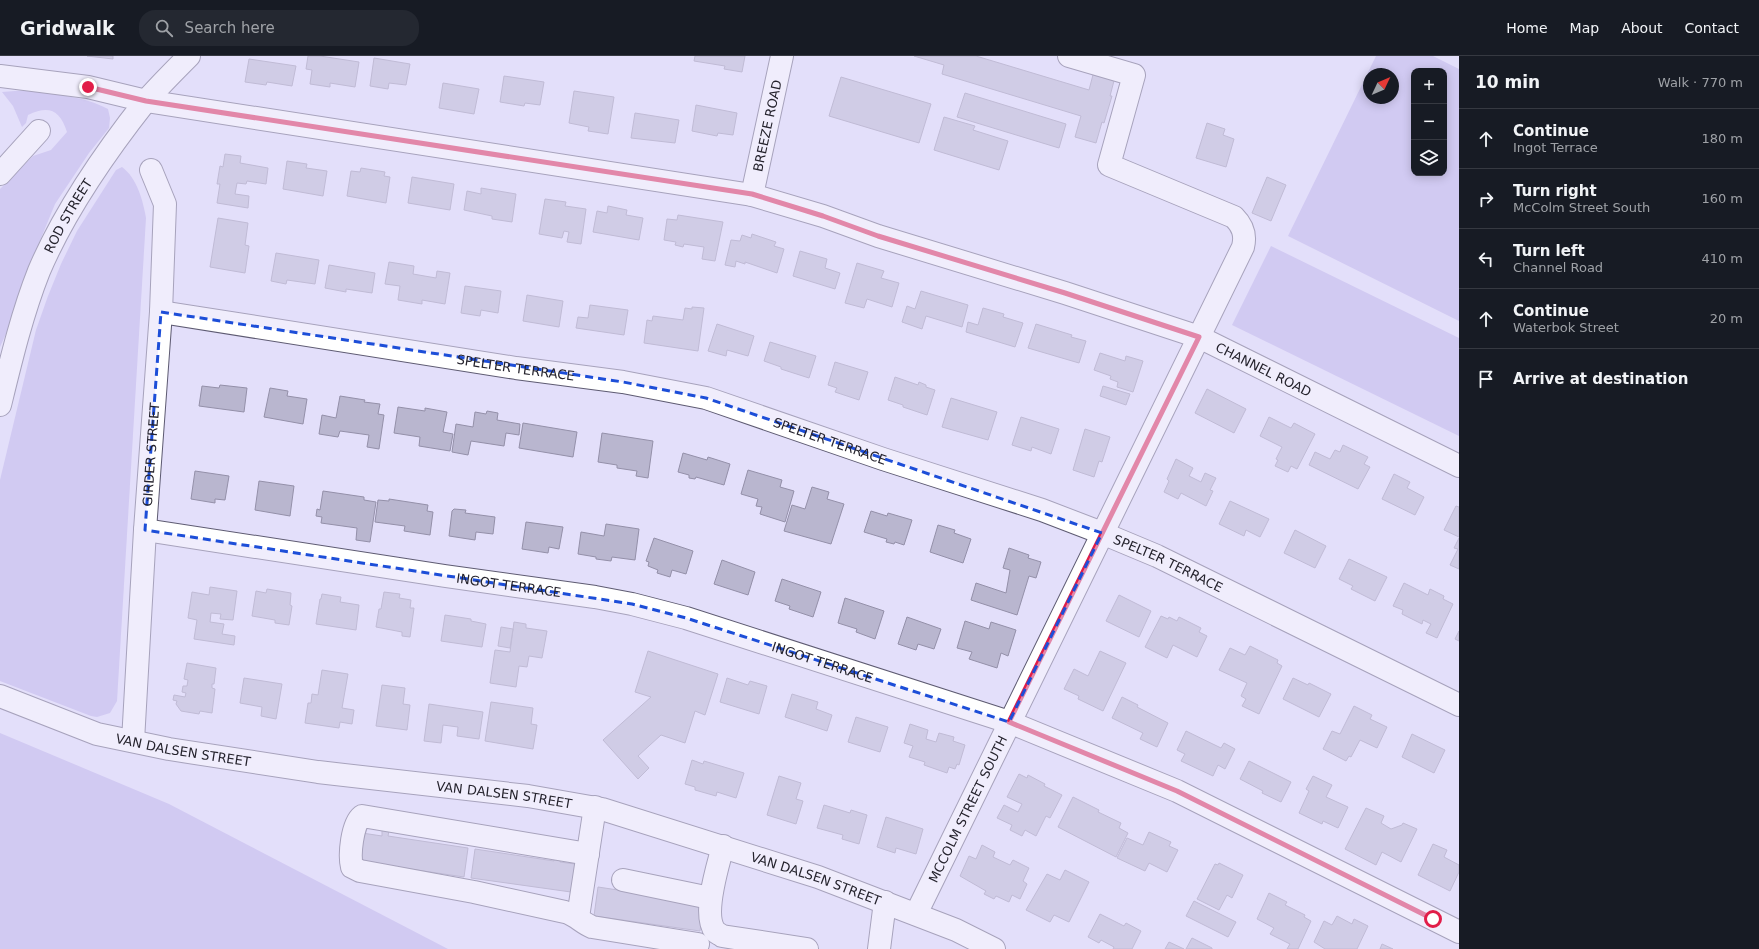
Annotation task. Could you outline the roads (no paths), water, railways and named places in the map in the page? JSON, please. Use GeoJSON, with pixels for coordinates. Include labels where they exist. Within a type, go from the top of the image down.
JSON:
{"type":"FeatureCollection","features":[{"type":"Feature","properties":{"kind":"street","name":"ROD STREET"},"geometry":{"type":"LineString","coordinates":[[0,405],[4,373],[27,304],[60,227],[99,163],[146,101],[189,56]]}},
{"type":"Feature","properties":{"kind":"street","name":"BREEZE ROAD"},"geometry":{"type":"LineString","coordinates":[[752,194],[782,56]]}},
{"type":"Feature","properties":{"kind":"street","name":"MCCOLM STREET SOUTH"},"geometry":{"type":"LineString","coordinates":[[916,914],[1243,247],[1243,230],[1240,223],[1227,213],[1109,165],[1134,75],[1069,56]]}},
{"type":"Feature","properties":{"kind":"street","name":"CHANNEL ROAD"},"geometry":{"type":"LineString","coordinates":[[0,76],[88,87],[146,101],[752,194],[823,216],[878,236],[1050,288],[1199,337],[1459,466]]}},
{"type":"Feature","properties":{"kind":"street"},"geometry":{"type":"LineString","coordinates":[[0,174],[39,131]]}},
{"type":"Feature","properties":{"kind":"street","name":"GIRDER STREET"},"geometry":{"type":"LineString","coordinates":[[133,741],[145,530],[161,312],[166,204],[151,170]]}},
{"type":"Feature","properties":{"kind":"street","name":"SPELTER TERRACE"},"geometry":{"type":"LineString","coordinates":[[161,312],[516,368],[623,382],[706,398],[883,459],[1042,510],[1102,533],[1157,556],[1459,705]]}},
{"type":"Feature","properties":{"kind":"street","name":"INGOT TERRACE"},"geometry":{"type":"LineString","coordinates":[[145,530],[632,604],[686,618],[1009,722],[1177,791],[1459,932]]}},
{"type":"Feature","properties":{"kind":"street","name":"VAN DALSEN STREET"},"geometry":{"type":"LineString","coordinates":[[0,696],[97,734],[169,749],[318,772],[528,796],[595,807],[635,818],[818,877],[956,930],[994,949]]}},
{"type":"Feature","properties":{"kind":"street"},"geometry":{"type":"LineString","coordinates":[[578,917],[595,807]]}},
{"type":"Feature","properties":{"kind":"street"},"geometry":{"type":"LineString","coordinates":[[588,854],[362,816],[355,824],[350,860],[352,867],[360,871],[482,894],[565,912],[578,917],[584,924],[592,927],[698,944]]}},
{"type":"Feature","properties":{"kind":"street"},"geometry":{"type":"LineString","coordinates":[[723,846],[710,898],[712,924],[715,932],[722,936],[807,949]]}},
{"type":"Feature","properties":{"kind":"street"},"geometry":{"type":"LineString","coordinates":[[624,880],[710,898]]}},
{"type":"Feature","properties":{"kind":"street"},"geometry":{"type":"LineString","coordinates":[[879,949],[885,902]]}}]}
